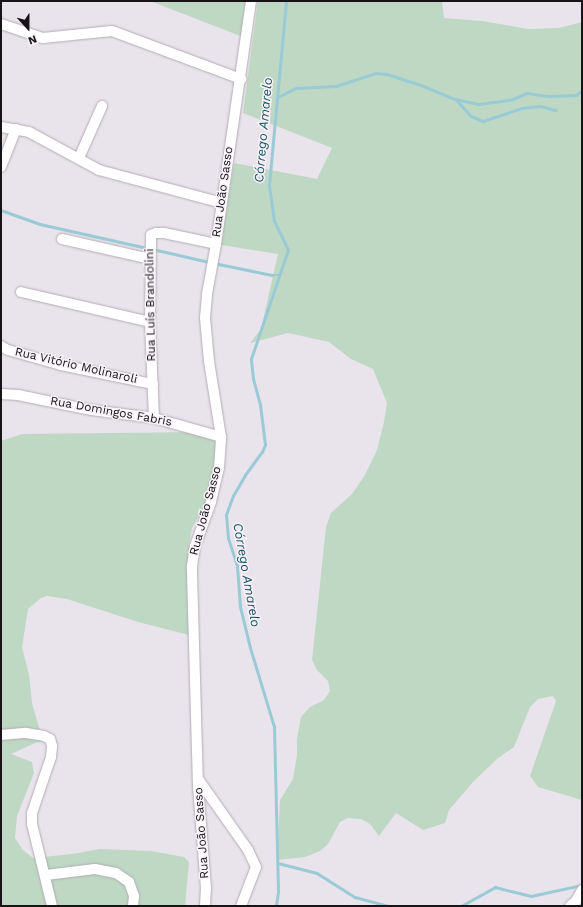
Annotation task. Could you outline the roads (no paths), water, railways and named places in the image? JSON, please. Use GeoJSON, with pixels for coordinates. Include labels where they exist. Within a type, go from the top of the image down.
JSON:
{"type":"FeatureCollection","features":[{"type":"Feature","properties":{"kind":"street","name":"Rua João Sasso"},"geometry":{"type":"LineString","coordinates":[[205,906],[206,888],[198,779],[192,566],[195,546],[216,484],[220,462],[221,437],[206,334],[207,294],[241,80],[251,1]]}},
{"type":"Feature","properties":{"kind":"street"},"geometry":{"type":"LineString","coordinates":[[1,24],[42,38],[112,31],[241,80]]}},
{"type":"Feature","properties":{"kind":"street"},"geometry":{"type":"LineString","coordinates":[[79,158],[102,106]]}},
{"type":"Feature","properties":{"kind":"street"},"geometry":{"type":"LineString","coordinates":[[1,127],[29,132],[99,170],[222,203]]}},
{"type":"Feature","properties":{"kind":"street"},"geometry":{"type":"LineString","coordinates":[[1,167],[16,129]]}},
{"type":"Feature","properties":{"kind":"street","name":"Rua Luís Brandolini"},"geometry":{"type":"LineString","coordinates":[[154,418],[150,322],[151,235],[156,233],[164,233],[216,244]]}},
{"type":"Feature","properties":{"kind":"street"},"geometry":{"type":"LineString","coordinates":[[62,239],[150,259]]}},
{"type":"Feature","properties":{"kind":"street"},"geometry":{"type":"LineString","coordinates":[[21,292],[150,322]]}},
{"type":"Feature","properties":{"kind":"street","name":"Rua Vitório Molinaroli"},"geometry":{"type":"LineString","coordinates":[[1,346],[8,350],[54,363],[153,384]]}},
{"type":"Feature","properties":{"kind":"street","name":"Rua Domingos Fabris"},"geometry":{"type":"LineString","coordinates":[[1,394],[18,395],[91,410],[154,418],[221,437]]}},
{"type":"Feature","properties":{"kind":"street"},"geometry":{"type":"LineString","coordinates":[[1,735],[26,733],[44,736],[50,739],[52,746],[51,757],[34,807],[32,818],[34,835],[46,875],[52,906]]}},
{"type":"Feature","properties":{"kind":"street"},"geometry":{"type":"LineString","coordinates":[[198,779],[248,850],[256,867],[241,906]]}},
{"type":"Feature","properties":{"kind":"street"},"geometry":{"type":"LineString","coordinates":[[46,875],[95,868],[116,873],[129,882],[134,896],[133,906]]}},
{"type":"Feature","properties":{"kind":"street"},"geometry":{"type":"LineString","coordinates":[[570,906],[576,901],[582,890]]}},
{"type":"Feature","properties":{"kind":"waterway","name":"Córrego Amarelo"},"geometry":{"type":"LineString","coordinates":[[276,906],[278,891],[274,727],[250,648],[240,607],[237,566],[228,538],[226,515],[233,496],[265,445],[260,405],[253,379],[251,359],[288,250],[274,221],[269,185],[286,1]]}},
{"type":"Feature","properties":{"kind":"waterway"},"geometry":{"type":"LineString","coordinates":[[278,97],[296,88],[336,86],[376,73],[387,74],[455,99],[479,104],[513,99],[527,93],[549,96],[576,95],[582,91]]}},
{"type":"Feature","properties":{"kind":"waterway"},"geometry":{"type":"LineString","coordinates":[[457,100],[471,116],[483,121],[522,108],[540,106],[555,110]]}},
{"type":"Feature","properties":{"kind":"waterway"},"geometry":{"type":"LineString","coordinates":[[1,210],[40,224],[143,247]]}},
{"type":"Feature","properties":{"kind":"waterway"},"geometry":{"type":"LineString","coordinates":[[157,250],[209,262]]}},
{"type":"Feature","properties":{"kind":"waterway"},"geometry":{"type":"LineString","coordinates":[[214,263],[272,275],[280,275]]}},
{"type":"Feature","properties":{"kind":"waterway"},"geometry":{"type":"LineString","coordinates":[[278,863],[317,873],[355,897],[388,906],[398,906]]}},
{"type":"Feature","properties":{"kind":"waterway"},"geometry":{"type":"LineString","coordinates":[[461,906],[495,887],[531,896],[582,885]]}}]}
